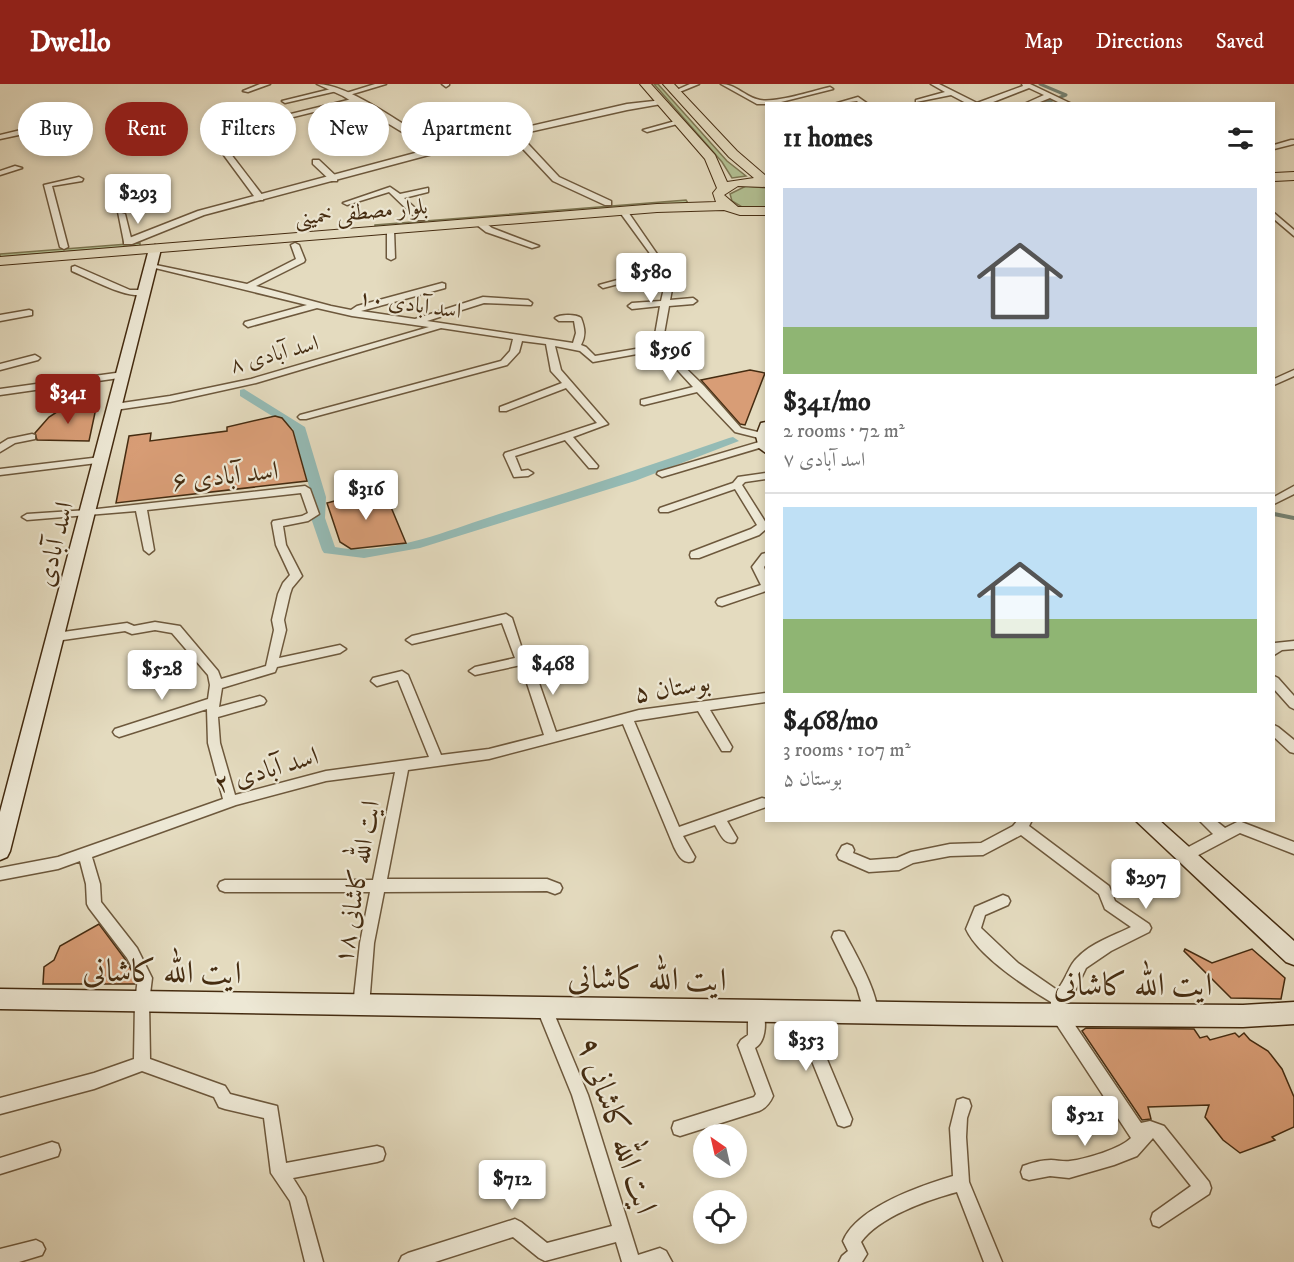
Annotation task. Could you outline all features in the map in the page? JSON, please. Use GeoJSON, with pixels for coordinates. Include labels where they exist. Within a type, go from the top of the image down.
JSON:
{"type":"FeatureCollection","features":[{"type":"Feature","properties":{"kind":"main road"},"geometry":{"type":"LineString","coordinates":[[645,84],[711,158],[721,190],[718,197],[726,206]]}},
{"type":"Feature","properties":{"kind":"main road"},"geometry":{"type":"LineString","coordinates":[[672,88],[744,164],[765,181]]}},
{"type":"Feature","properties":{"kind":"main road"},"geometry":{"type":"LineString","coordinates":[[715,167],[732,170],[744,164]]}},
{"type":"Feature","properties":{"kind":"main road","name":"بلوار مصطفی خمینی"},"geometry":{"type":"LineString","coordinates":[[0,261],[157,244],[362,228],[421,218],[608,204],[721,190],[748,181],[765,182]]}},
{"type":"Feature","properties":{"kind":"main road","name":"بلوار مصطفی خمینی"},"geometry":{"type":"LineString","coordinates":[[362,228],[390,230],[623,211],[726,206],[745,212],[765,211]]}},
{"type":"Feature","properties":{"kind":"main road","name":"بلوار مصطفی خمینی"},"geometry":{"type":"LineString","coordinates":[[0,252],[128,242],[157,244]]}},
{"type":"Feature","properties":{"kind":"main road","name":"اسد آبادی"},"geometry":{"type":"LineString","coordinates":[[0,851],[157,244]]}},
{"type":"Feature","properties":{"kind":"main road"},"geometry":{"type":"LineString","coordinates":[[1147,822],[1294,955]]}},
{"type":"Feature","properties":{"kind":"main road","name":"ایت الله کاشانی"},"geometry":{"type":"LineString","coordinates":[[0,999],[870,1013],[1058,1007],[1243,1016],[1294,1013]]}},
{"type":"Feature","properties":{"kind":"street"},"geometry":{"type":"LineString","coordinates":[[246,91],[267,84]]}},
{"type":"Feature","properties":{"kind":"street"},"geometry":{"type":"LineString","coordinates":[[321,84],[359,102]]}},
{"type":"Feature","properties":{"kind":"street"},"geometry":{"type":"LineString","coordinates":[[346,94],[383,84]]}},
{"type":"Feature","properties":{"kind":"street"},"geometry":{"type":"LineString","coordinates":[[672,88],[696,84]]}},
{"type":"Feature","properties":{"kind":"street"},"geometry":{"type":"LineString","coordinates":[[724,84],[747,98],[765,102]]}},
{"type":"Feature","properties":{"kind":"street"},"geometry":{"type":"LineString","coordinates":[[774,102],[830,89],[822,84]]}},
{"type":"Feature","properties":{"kind":"street"},"geometry":{"type":"LineString","coordinates":[[934,84],[970,102]]}},
{"type":"Feature","properties":{"kind":"street"},"geometry":{"type":"LineString","coordinates":[[985,102],[1027,85],[1065,102]]}},
{"type":"Feature","properties":{"kind":"street"},"geometry":{"type":"LineString","coordinates":[[285,101],[335,90]]}},
{"type":"Feature","properties":{"kind":"street"},"geometry":{"type":"LineString","coordinates":[[918,101],[951,93]]}},
{"type":"Feature","properties":{"kind":"street"},"geometry":{"type":"LineString","coordinates":[[1032,102],[1051,95]]}},
{"type":"Feature","properties":{"kind":"street"},"geometry":{"type":"LineString","coordinates":[[296,114],[356,100]]}},
{"type":"Feature","properties":{"kind":"street"},"geometry":{"type":"LineString","coordinates":[[533,128],[648,103],[663,103]]}},
{"type":"Feature","properties":{"kind":"street"},"geometry":{"type":"LineString","coordinates":[[647,130],[679,122]]}},
{"type":"Feature","properties":{"kind":"street"},"geometry":{"type":"LineString","coordinates":[[0,137],[18,133]]}},
{"type":"Feature","properties":{"kind":"street"},"geometry":{"type":"LineString","coordinates":[[1275,147],[1294,142]]}},
{"type":"Feature","properties":{"kind":"street"},"geometry":{"type":"LineString","coordinates":[[533,154],[556,178],[608,204]]}},
{"type":"Feature","properties":{"kind":"street"},"geometry":{"type":"LineString","coordinates":[[229,156],[260,198]]}},
{"type":"Feature","properties":{"kind":"street"},"geometry":{"type":"LineString","coordinates":[[121,214],[128,242],[201,213],[416,156]]}},
{"type":"Feature","properties":{"kind":"street"},"geometry":{"type":"LineString","coordinates":[[316,162],[334,179]]}},
{"type":"Feature","properties":{"kind":"street"},"geometry":{"type":"LineString","coordinates":[[0,172],[18,168]]}},
{"type":"Feature","properties":{"kind":"street"},"geometry":{"type":"LineString","coordinates":[[64,247],[48,185],[79,179]]}},
{"type":"Feature","properties":{"kind":"street"},"geometry":{"type":"LineString","coordinates":[[347,203],[390,189],[421,218]]}},
{"type":"Feature","properties":{"kind":"street"},"geometry":{"type":"LineString","coordinates":[[399,197],[425,190]]}},
{"type":"Feature","properties":{"kind":"street"},"geometry":{"type":"LineString","coordinates":[[623,211],[664,270],[669,284],[659,347],[701,388],[738,430],[765,438]]}},
{"type":"Feature","properties":{"kind":"street"},"geometry":{"type":"LineString","coordinates":[[1275,217],[1294,234]]}},
{"type":"Feature","properties":{"kind":"street"},"geometry":{"type":"LineString","coordinates":[[480,223],[489,230],[535,246]]}},
{"type":"Feature","properties":{"kind":"street"},"geometry":{"type":"LineString","coordinates":[[390,230],[391,258]]}},
{"type":"Feature","properties":{"kind":"street"},"geometry":{"type":"LineString","coordinates":[[249,287],[301,260],[295,245]]}},
{"type":"Feature","properties":{"kind":"street","name":"اسد آبادی ۱۰"},"geometry":{"type":"LineString","coordinates":[[151,266],[249,287],[352,313],[575,346],[583,349],[593,359],[659,347]]}},
{"type":"Feature","properties":{"kind":"street"},"geometry":{"type":"LineString","coordinates":[[75,269],[129,292],[144,293]]}},
{"type":"Feature","properties":{"kind":"street"},"geometry":{"type":"LineString","coordinates":[[603,285],[664,270]]}},
{"type":"Feature","properties":{"kind":"street"},"geometry":{"type":"LineString","coordinates":[[352,313],[360,308],[442,286]]}},
{"type":"Feature","properties":{"kind":"street"},"geometry":{"type":"LineString","coordinates":[[414,322],[483,300],[528,303]]}},
{"type":"Feature","properties":{"kind":"street"},"geometry":{"type":"LineString","coordinates":[[632,306],[693,301]]}},
{"type":"Feature","properties":{"kind":"street"},"geometry":{"type":"LineString","coordinates":[[248,324],[316,305]]}},
{"type":"Feature","properties":{"kind":"street"},"geometry":{"type":"LineString","coordinates":[[0,318],[29,313]]}},
{"type":"Feature","properties":{"kind":"street"},"geometry":{"type":"LineString","coordinates":[[559,318],[577,318],[581,327],[580,341],[575,346]]}},
{"type":"Feature","properties":{"kind":"street","name":"اسد آبادی ۸"},"geometry":{"type":"LineString","coordinates":[[115,407],[170,399],[253,381],[441,326]]}},
{"type":"Feature","properties":{"kind":"street"},"geometry":{"type":"LineString","coordinates":[[303,417],[504,363],[514,352],[518,338]]}},
{"type":"Feature","properties":{"kind":"street"},"geometry":{"type":"LineString","coordinates":[[528,473],[518,475],[509,456],[603,424],[556,371],[550,342]]}},
{"type":"Feature","properties":{"kind":"street"},"geometry":{"type":"LineString","coordinates":[[0,368],[35,358]]}},
{"type":"Feature","properties":{"kind":"street"},"geometry":{"type":"LineString","coordinates":[[1275,382],[1294,374]]}},
{"type":"Feature","properties":{"kind":"street"},"geometry":{"type":"LineString","coordinates":[[0,392],[123,375]]}},
{"type":"Feature","properties":{"kind":"street"},"geometry":{"type":"LineString","coordinates":[[503,409],[568,384]]}},
{"type":"Feature","properties":{"kind":"street"},"geometry":{"type":"LineString","coordinates":[[644,402],[701,388]]}},
{"type":"Feature","properties":{"kind":"street"},"geometry":{"type":"LineString","coordinates":[[0,449],[12,441],[32,436]]}},
{"type":"Feature","properties":{"kind":"street"},"geometry":{"type":"LineString","coordinates":[[567,436],[593,466]]}},
{"type":"Feature","properties":{"kind":"street"},"geometry":{"type":"LineString","coordinates":[[662,474],[765,438]]}},
{"type":"Feature","properties":{"kind":"street"},"geometry":{"type":"LineString","coordinates":[[0,472],[101,460]]}},
{"type":"Feature","properties":{"kind":"street"},"geometry":{"type":"LineString","coordinates":[[664,510],[738,485],[742,479],[765,476]]}},
{"type":"Feature","properties":{"kind":"street"},"geometry":{"type":"LineString","coordinates":[[695,555],[754,532],[763,526],[738,485]]}},
{"type":"Feature","properties":{"kind":"street","name":"اسد آبادی ۶"},"geometry":{"type":"LineString","coordinates":[[27,518],[305,489],[314,514],[304,519],[277,523],[281,545],[296,576],[287,586],[284,594],[278,620],[280,630],[272,664]]}},
{"type":"Feature","properties":{"kind":"street"},"geometry":{"type":"LineString","coordinates":[[1276,495],[1294,489]]}},
{"type":"Feature","properties":{"kind":"street"},"geometry":{"type":"LineString","coordinates":[[141,507],[149,550]]}},
{"type":"Feature","properties":{"kind":"street"},"geometry":{"type":"LineString","coordinates":[[765,558],[758,567],[765,583]]}},
{"type":"Feature","properties":{"kind":"street"},"geometry":{"type":"LineString","coordinates":[[722,602],[765,585]]}},
{"type":"Feature","properties":{"kind":"street"},"geometry":{"type":"LineString","coordinates":[[412,640],[483,621],[506,618],[515,638],[518,654],[525,660],[551,737]]}},
{"type":"Feature","properties":{"kind":"street"},"geometry":{"type":"LineString","coordinates":[[56,637],[126,627],[132,630],[155,626],[176,628],[214,674],[216,685],[213,708],[214,743],[230,802]]}},
{"type":"Feature","properties":{"kind":"street"},"geometry":{"type":"LineString","coordinates":[[1275,650],[1279,646],[1294,645]]}},
{"type":"Feature","properties":{"kind":"street"},"geometry":{"type":"LineString","coordinates":[[216,685],[271,669],[272,664],[340,649]]}},
{"type":"Feature","properties":{"kind":"street"},"geometry":{"type":"LineString","coordinates":[[475,671],[525,660]]}},
{"type":"Feature","properties":{"kind":"street"},"geometry":{"type":"LineString","coordinates":[[377,681],[402,675],[437,762]]}},
{"type":"Feature","properties":{"kind":"street"},"geometry":{"type":"LineString","coordinates":[[1275,681],[1294,689]]}},
{"type":"Feature","properties":{"kind":"street"},"geometry":{"type":"LineString","coordinates":[[1275,682],[1294,704]]}},
{"type":"Feature","properties":{"kind":"street"},"geometry":{"type":"LineString","coordinates":[[1275,688],[1294,710]]}},
{"type":"Feature","properties":{"kind":"street","name":"بوستان ۵"},"geometry":{"type":"LineString","coordinates":[[551,737],[627,718],[765,697]]}},
{"type":"Feature","properties":{"kind":"street"},"geometry":{"type":"LineString","coordinates":[[119,732],[213,708],[260,701]]}},
{"type":"Feature","properties":{"kind":"street"},"geometry":{"type":"LineString","coordinates":[[701,705],[726,747]]}},
{"type":"Feature","properties":{"kind":"street"},"geometry":{"type":"LineString","coordinates":[[627,718],[688,857]]}},
{"type":"Feature","properties":{"kind":"street"},"geometry":{"type":"LineString","coordinates":[[1275,731],[1294,748]]}},
{"type":"Feature","properties":{"kind":"street","name":"اسد آبادی ۲"},"geometry":{"type":"LineString","coordinates":[[0,874],[58,863],[85,855],[230,802],[326,776],[489,754],[551,737]]}},
{"type":"Feature","properties":{"kind":"street","name":"ایت الله کاشانی ۱۸"},"geometry":{"type":"LineString","coordinates":[[361,1006],[367,943],[380,887],[388,827],[402,767]]}},
{"type":"Feature","properties":{"kind":"street"},"geometry":{"type":"LineString","coordinates":[[677,833],[719,820],[762,802]]}},
{"type":"Feature","properties":{"kind":"street"},"geometry":{"type":"LineString","coordinates":[[719,820],[730,838]]}},
{"type":"Feature","properties":{"kind":"street"},"geometry":{"type":"LineString","coordinates":[[1208,822],[1224,835]]}},
{"type":"Feature","properties":{"kind":"street"},"geometry":{"type":"LineString","coordinates":[[847,850],[844,855],[869,866],[899,864],[911,858],[950,850],[984,849],[1024,824],[1104,890],[1110,905],[1144,928],[1106,946],[1081,963],[1058,1007]]}},
{"type":"Feature","properties":{"kind":"street"},"geometry":{"type":"LineString","coordinates":[[1184,856],[1239,827],[1294,848]]}},
{"type":"Feature","properties":{"kind":"street"},"geometry":{"type":"LineString","coordinates":[[85,855],[93,884],[94,904],[132,953],[145,978],[142,1002],[142,1064]]}},
{"type":"Feature","properties":{"kind":"street"},"geometry":{"type":"LineString","coordinates":[[225,886],[547,885],[555,888]]}},
{"type":"Feature","properties":{"kind":"street"},"geometry":{"type":"LineString","coordinates":[[1003,901],[980,911],[973,929],[990,949],[1058,1007],[1137,1132],[1150,1129],[1158,1132],[1203,1188],[1159,1219]]}},
{"type":"Feature","properties":{"kind":"street"},"geometry":{"type":"LineString","coordinates":[[838,937],[864,987],[870,1013]]}},
{"type":"Feature","properties":{"kind":"street","name":"ایت الله کاشانی ۹"},"geometry":{"type":"LineString","coordinates":[[545,1009],[580,1095],[631,1262]]}},
{"type":"Feature","properties":{"kind":"street"},"geometry":{"type":"LineString","coordinates":[[680,1128],[759,1103],[765,1096],[746,1045],[756,1039],[756,1011]]}},
{"type":"Feature","properties":{"kind":"street"},"geometry":{"type":"LineString","coordinates":[[800,1012],[844,1119]]}},
{"type":"Feature","properties":{"kind":"street"},"geometry":{"type":"LineString","coordinates":[[0,1106],[94,1081],[142,1064],[219,1091],[225,1101],[271,1112],[279,1173],[297,1197],[314,1262]]}},
{"type":"Feature","properties":{"kind":"street"},"geometry":{"type":"LineString","coordinates":[[963,1106],[956,1124],[956,1139],[962,1164],[961,1182],[993,1262]]}},
{"type":"Feature","properties":{"kind":"street"},"geometry":{"type":"LineString","coordinates":[[1029,1172],[1050,1168],[1069,1170],[1114,1157],[1131,1150],[1150,1129]]}},
{"type":"Feature","properties":{"kind":"street"},"geometry":{"type":"LineString","coordinates":[[0,1166],[52,1150]]}},
{"type":"Feature","properties":{"kind":"street"},"geometry":{"type":"LineString","coordinates":[[279,1173],[377,1154]]}},
{"type":"Feature","properties":{"kind":"street"},"geometry":{"type":"LineString","coordinates":[[848,1262],[858,1254],[852,1241],[856,1234],[869,1223],[936,1188],[961,1182]]}},
{"type":"Feature","properties":{"kind":"street"},"geometry":{"type":"LineString","coordinates":[[408,1262],[515,1228],[545,1252],[622,1232]]}},
{"type":"Feature","properties":{"kind":"street"},"geometry":{"type":"LineString","coordinates":[[0,1258],[36,1249]]}},
{"type":"Feature","properties":{"kind":"street"},"geometry":{"type":"LineString","coordinates":[[642,1262],[660,1257],[663,1262]]}},
{"type":"Feature","properties":{"kind":"green space"},"geometry":{"type":"Polygon","coordinates":[[[654,84],[658,84],[727,161],[746,176],[732,178],[722,162],[654,84]]]}},
{"type":"Feature","properties":{"kind":"green space"},"geometry":{"type":"Polygon","coordinates":[[[746,186],[765,188],[765,207],[742,207],[732,201],[730,194],[746,186]]]}},
{"type":"Feature","properties":{"kind":"green space"},"geometry":{"type":"Polygon","coordinates":[[[686,200],[688,203],[375,228],[375,225],[686,200]]]}},
{"type":"Feature","properties":{"kind":"green space"},"geometry":{"type":"Polygon","coordinates":[[[140,243],[140,246],[0,257],[0,254],[140,243]]]}},
{"type":"Feature","properties":{"kind":"building"},"geometry":{"type":"Polygon","coordinates":[[[750,370],[765,373],[745,425],[740,424],[701,380],[750,370]]]}},
{"type":"Feature","properties":{"kind":"building"},"geometry":{"type":"Polygon","coordinates":[[[63,408],[96,408],[89,441],[37,440],[35,433],[49,417],[63,408]]]}},
{"type":"Feature","properties":{"kind":"building"},"geometry":{"type":"Polygon","coordinates":[[[275,416],[282,418],[293,431],[307,481],[116,503],[129,436],[151,433],[150,441],[227,431],[227,427],[275,416]]]}},
{"type":"Feature","properties":{"kind":"building"},"geometry":{"type":"Polygon","coordinates":[[[383,488],[406,543],[351,549],[340,542],[327,503],[383,488]]]}},
{"type":"Feature","properties":{"kind":"building"},"geometry":{"type":"Polygon","coordinates":[[[99,924],[125,959],[136,978],[135,984],[43,984],[44,967],[54,960],[60,946],[99,924]]]}},
{"type":"Feature","properties":{"kind":"building"},"geometry":{"type":"Polygon","coordinates":[[[1185,949],[1212,963],[1252,949],[1285,978],[1281,999],[1231,998],[1184,951],[1185,949]]]}},
{"type":"Feature","properties":{"kind":"building"},"geometry":{"type":"Polygon","coordinates":[[[1086,1028],[1194,1029],[1200,1038],[1207,1036],[1210,1040],[1235,1033],[1239,1037],[1244,1033],[1250,1040],[1268,1051],[1282,1069],[1294,1097],[1294,1127],[1272,1137],[1275,1140],[1240,1153],[1223,1140],[1205,1117],[1209,1105],[1148,1107],[1151,1119],[1142,1120],[1082,1031],[1086,1028]]]}},
{"type":"Feature","properties":{"kind":"waterway"},"geometry":{"type":"LineString","coordinates":[[1040,84],[1066,95],[1047,102]]}},
{"type":"Feature","properties":{"kind":"waterway"},"geometry":{"type":"LineString","coordinates":[[244,393],[299,427],[319,497],[318,518],[329,550],[341,552],[375,553],[420,543],[630,478],[733,441]]}},
{"type":"Feature","properties":{"kind":"waterway"},"geometry":{"type":"LineString","coordinates":[[1275,514],[1294,518]]}}]}
